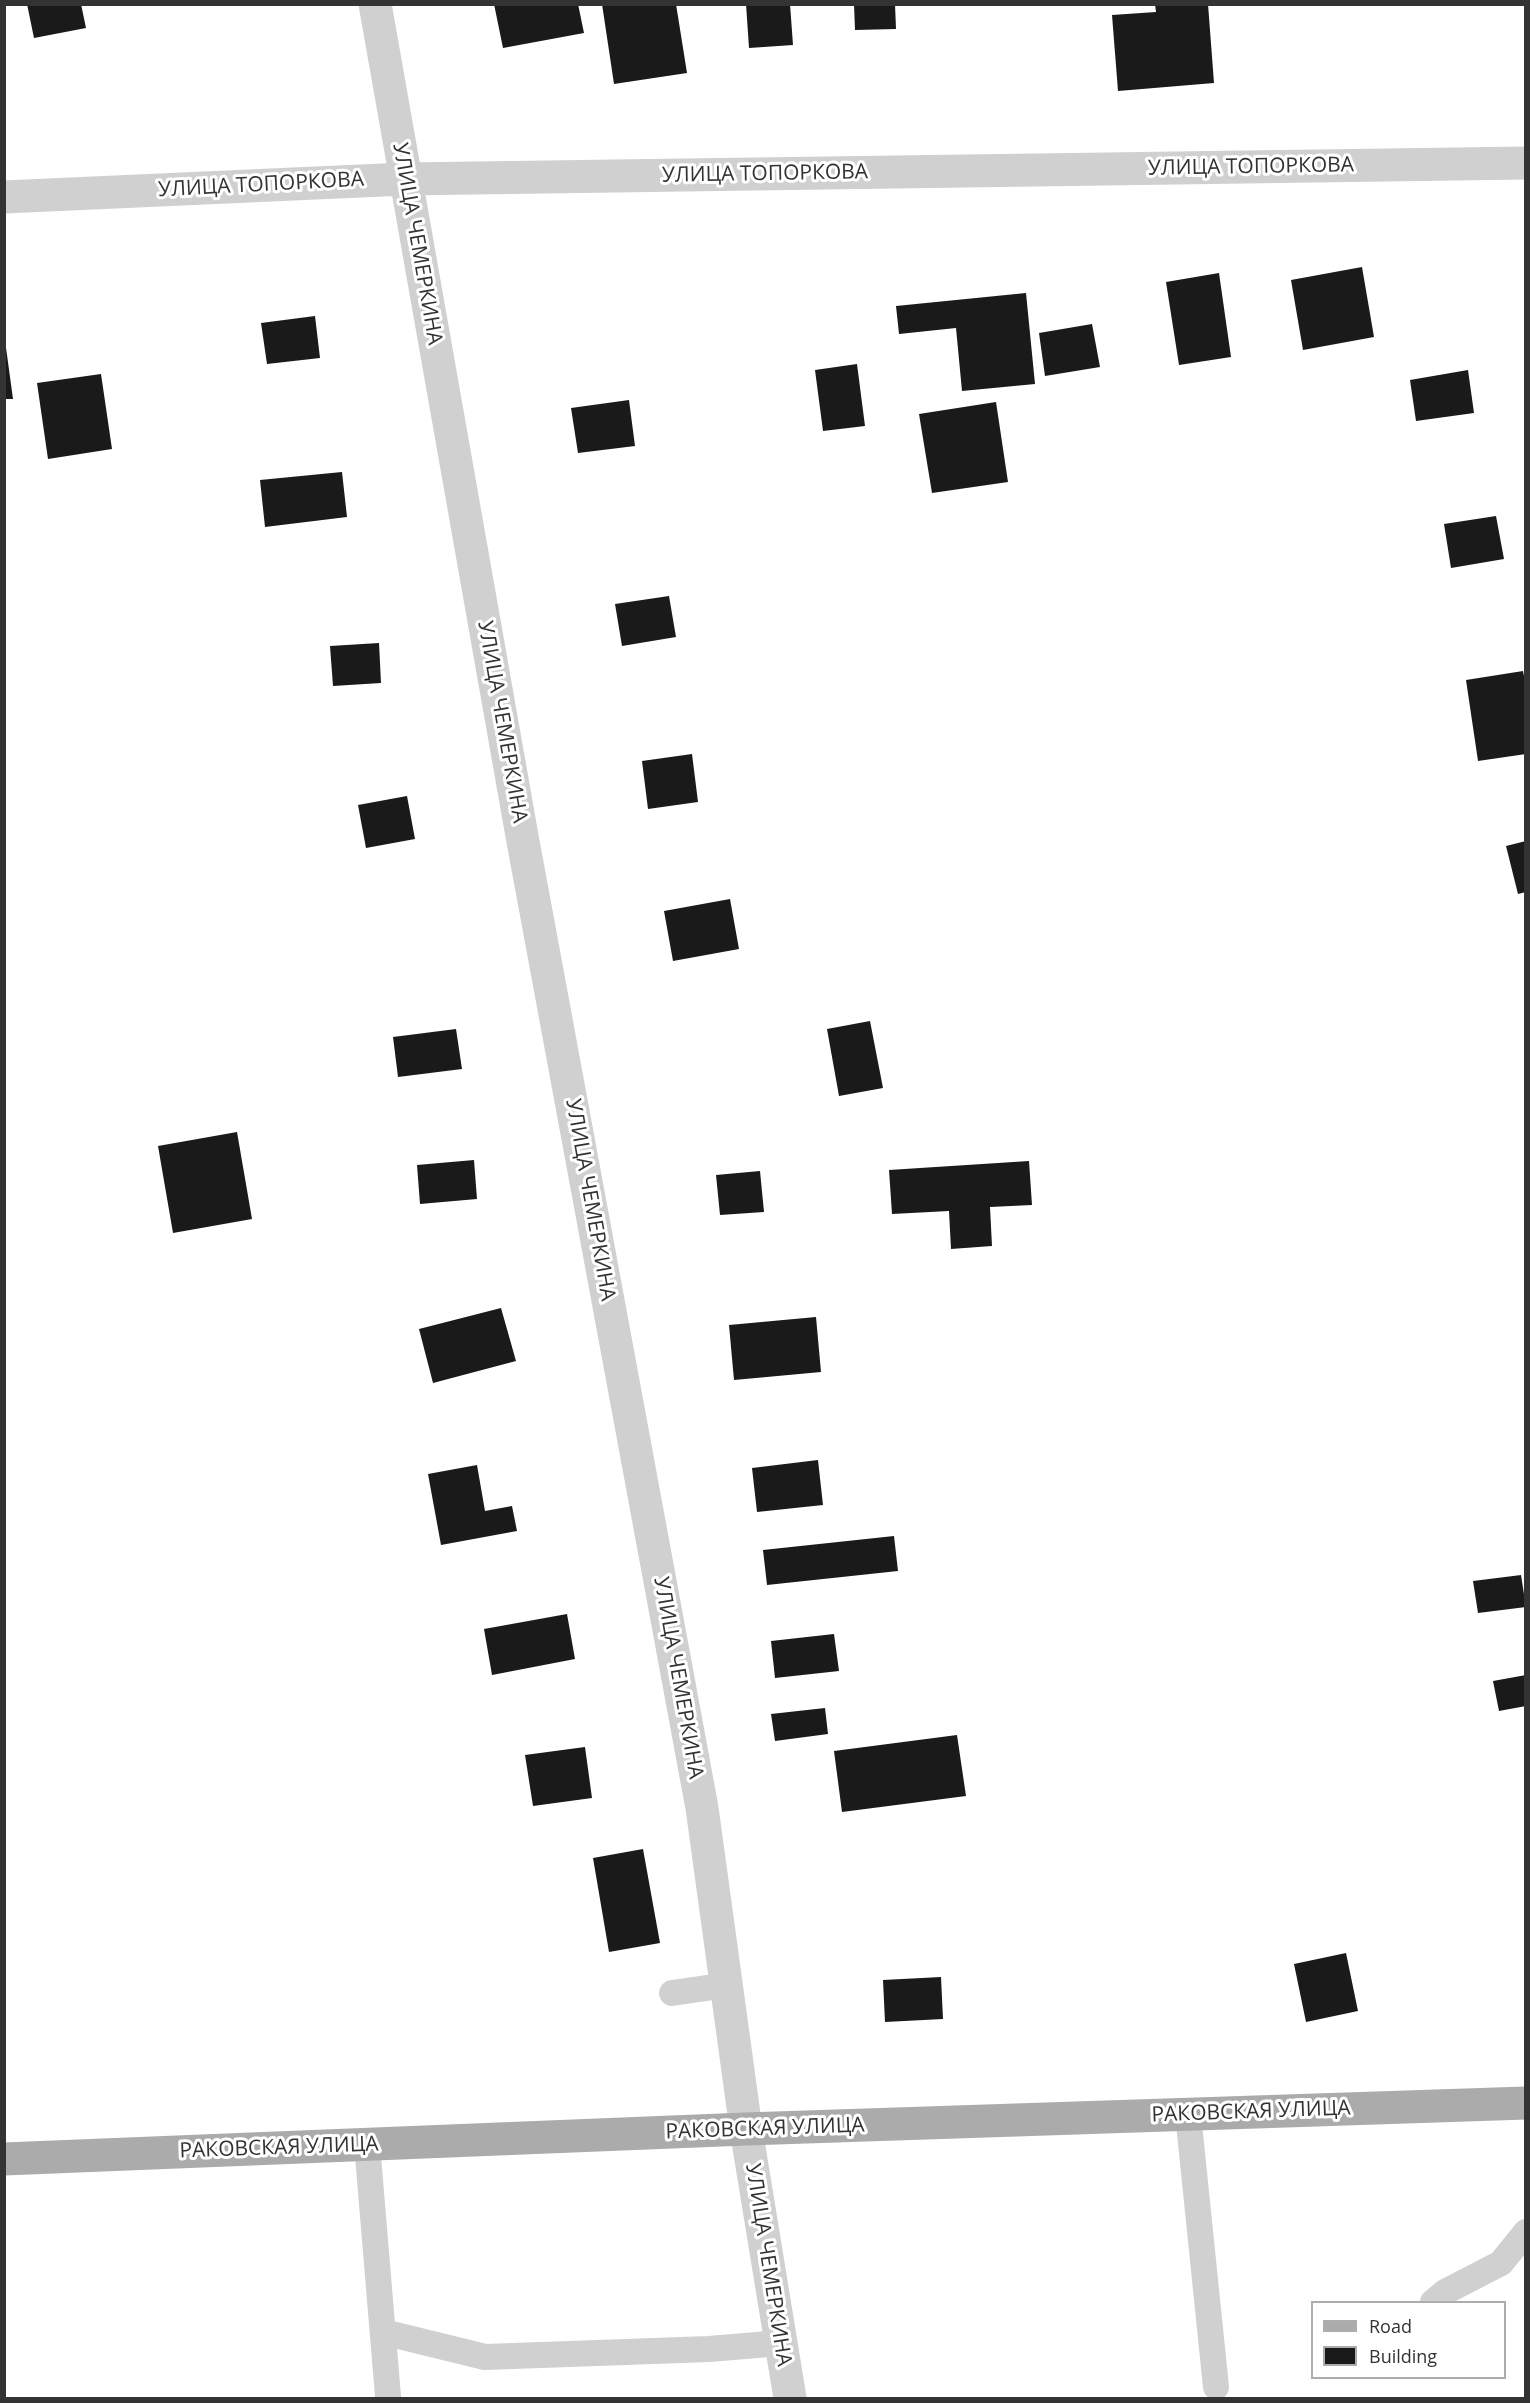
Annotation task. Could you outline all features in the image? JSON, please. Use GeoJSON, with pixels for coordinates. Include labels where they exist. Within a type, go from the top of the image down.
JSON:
{"type":"FeatureCollection","features":[{"type":"Feature","properties":{"kind":"main road","name":"РАКОВСКАЯ УЛИЦА"},"geometry":{"type":"LineString","coordinates":[[4,2159],[746,2129],[1188,2114],[1525,2107]]}},
{"type":"Feature","properties":{"kind":"street","name":"УЛИЦА ЧЕМЕРКИНА"},"geometry":{"type":"LineString","coordinates":[[375,4],[524,848],[702,1808],[746,2129],[789,2398]]}},
{"type":"Feature","properties":{"kind":"street","name":"УЛИЦА ТОПОРКОВА"},"geometry":{"type":"LineString","coordinates":[[4,197],[405,179],[1526,163]]}},
{"type":"Feature","properties":{"kind":"lane"},"geometry":{"type":"LineString","coordinates":[[672,1993],[727,1985]]}},
{"type":"Feature","properties":{"kind":"lane"},"geometry":{"type":"LineString","coordinates":[[1188,2114],[1216,2387]]}},
{"type":"Feature","properties":{"kind":"lane"},"geometry":{"type":"LineString","coordinates":[[367,2144],[388,2396]]}},
{"type":"Feature","properties":{"kind":"lane"},"geometry":{"type":"LineString","coordinates":[[1434,2301],[1445,2292],[1501,2263],[1526,2232]]}},
{"type":"Feature","properties":{"kind":"lane"},"geometry":{"type":"LineString","coordinates":[[383,2332],[485,2357],[709,2349],[781,2343]]}},
{"type":"Feature","properties":{"kind":"building"},"geometry":{"type":"Polygon","coordinates":[[[27,4],[81,4],[86,28],[34,38],[27,4]]]}},
{"type":"Feature","properties":{"kind":"building"},"geometry":{"type":"Polygon","coordinates":[[[494,4],[578,4],[584,33],[503,48],[494,4]]]}},
{"type":"Feature","properties":{"kind":"building"},"geometry":{"type":"Polygon","coordinates":[[[602,4],[676,4],[687,73],[614,84],[602,4]]]}},
{"type":"Feature","properties":{"kind":"building"},"geometry":{"type":"Polygon","coordinates":[[[746,4],[790,4],[793,45],[749,48],[746,4]]]}},
{"type":"Feature","properties":{"kind":"building"},"geometry":{"type":"Polygon","coordinates":[[[854,4],[895,4],[896,29],[855,30],[854,4]]]}},
{"type":"Feature","properties":{"kind":"building"},"geometry":{"type":"Polygon","coordinates":[[[1155,4],[1208,4],[1214,83],[1118,91],[1112,15],[1156,12],[1155,4]]]}},
{"type":"Feature","properties":{"kind":"building"},"geometry":{"type":"Polygon","coordinates":[[[1362,267],[1374,337],[1303,350],[1291,280],[1362,267]]]}},
{"type":"Feature","properties":{"kind":"building"},"geometry":{"type":"Polygon","coordinates":[[[1219,273],[1231,357],[1179,365],[1166,282],[1219,273]]]}},
{"type":"Feature","properties":{"kind":"building"},"geometry":{"type":"Polygon","coordinates":[[[1026,293],[1035,384],[962,391],[956,328],[899,334],[896,306],[1026,293]]]}},
{"type":"Feature","properties":{"kind":"building"},"geometry":{"type":"Polygon","coordinates":[[[315,316],[320,358],[267,364],[261,323],[315,316]]]}},
{"type":"Feature","properties":{"kind":"building"},"geometry":{"type":"Polygon","coordinates":[[[1092,324],[1100,367],[1045,376],[1039,333],[1092,324]]]}},
{"type":"Feature","properties":{"kind":"building"},"geometry":{"type":"Polygon","coordinates":[[[4,333],[13,399],[4,399],[4,333]]]}},
{"type":"Feature","properties":{"kind":"building"},"geometry":{"type":"Polygon","coordinates":[[[857,364],[865,426],[823,431],[815,370],[857,364]]]}},
{"type":"Feature","properties":{"kind":"building"},"geometry":{"type":"Polygon","coordinates":[[[1468,370],[1474,413],[1416,421],[1410,380],[1468,370]]]}},
{"type":"Feature","properties":{"kind":"building"},"geometry":{"type":"Polygon","coordinates":[[[101,374],[112,449],[48,459],[37,383],[101,374]]]}},
{"type":"Feature","properties":{"kind":"building"},"geometry":{"type":"Polygon","coordinates":[[[629,400],[635,446],[578,453],[571,408],[629,400]]]}},
{"type":"Feature","properties":{"kind":"building"},"geometry":{"type":"Polygon","coordinates":[[[996,402],[1008,482],[932,493],[919,414],[996,402]]]}},
{"type":"Feature","properties":{"kind":"building"},"geometry":{"type":"Polygon","coordinates":[[[342,472],[347,517],[265,527],[260,480],[342,472]]]}},
{"type":"Feature","properties":{"kind":"building"},"geometry":{"type":"Polygon","coordinates":[[[1496,516],[1504,559],[1451,568],[1444,524],[1496,516]]]}},
{"type":"Feature","properties":{"kind":"building"},"geometry":{"type":"Polygon","coordinates":[[[669,596],[676,637],[622,646],[615,604],[669,596]]]}},
{"type":"Feature","properties":{"kind":"building"},"geometry":{"type":"Polygon","coordinates":[[[379,643],[381,683],[333,686],[330,646],[379,643]]]}},
{"type":"Feature","properties":{"kind":"building"},"geometry":{"type":"Polygon","coordinates":[[[1523,671],[1526,686],[1526,754],[1478,761],[1466,680],[1523,671]]]}},
{"type":"Feature","properties":{"kind":"building"},"geometry":{"type":"Polygon","coordinates":[[[692,754],[698,802],[648,809],[642,761],[692,754]]]}},
{"type":"Feature","properties":{"kind":"building"},"geometry":{"type":"Polygon","coordinates":[[[407,796],[415,839],[366,848],[358,805],[407,796]]]}},
{"type":"Feature","properties":{"kind":"building"},"geometry":{"type":"Polygon","coordinates":[[[1526,841],[1526,892],[1518,894],[1506,846],[1526,841]]]}},
{"type":"Feature","properties":{"kind":"building"},"geometry":{"type":"Polygon","coordinates":[[[730,899],[739,949],[673,961],[664,911],[730,899]]]}},
{"type":"Feature","properties":{"kind":"building"},"geometry":{"type":"Polygon","coordinates":[[[870,1021],[883,1088],[839,1096],[827,1029],[870,1021]]]}},
{"type":"Feature","properties":{"kind":"building"},"geometry":{"type":"Polygon","coordinates":[[[456,1029],[462,1069],[398,1077],[393,1037],[456,1029]]]}},
{"type":"Feature","properties":{"kind":"building"},"geometry":{"type":"Polygon","coordinates":[[[237,1132],[252,1219],[173,1233],[158,1146],[237,1132]]]}},
{"type":"Feature","properties":{"kind":"building"},"geometry":{"type":"Polygon","coordinates":[[[474,1160],[477,1199],[420,1204],[417,1165],[474,1160]]]}},
{"type":"Feature","properties":{"kind":"building"},"geometry":{"type":"Polygon","coordinates":[[[1029,1161],[1032,1205],[990,1207],[992,1246],[951,1249],[949,1211],[892,1214],[889,1170],[1029,1161]]]}},
{"type":"Feature","properties":{"kind":"building"},"geometry":{"type":"Polygon","coordinates":[[[760,1171],[764,1212],[720,1215],[716,1175],[760,1171]]]}},
{"type":"Feature","properties":{"kind":"building"},"geometry":{"type":"Polygon","coordinates":[[[501,1308],[516,1361],[433,1383],[419,1329],[501,1308]]]}},
{"type":"Feature","properties":{"kind":"building"},"geometry":{"type":"Polygon","coordinates":[[[816,1317],[821,1372],[734,1380],[729,1325],[816,1317]]]}},
{"type":"Feature","properties":{"kind":"building"},"geometry":{"type":"Polygon","coordinates":[[[818,1460],[823,1505],[757,1512],[752,1468],[818,1460]]]}},
{"type":"Feature","properties":{"kind":"building"},"geometry":{"type":"Polygon","coordinates":[[[477,1465],[485,1511],[512,1506],[517,1531],[441,1545],[428,1474],[477,1465]]]}},
{"type":"Feature","properties":{"kind":"building"},"geometry":{"type":"Polygon","coordinates":[[[894,1536],[898,1571],[767,1585],[763,1550],[894,1536]]]}},
{"type":"Feature","properties":{"kind":"building"},"geometry":{"type":"Polygon","coordinates":[[[1521,1575],[1526,1607],[1478,1613],[1473,1581],[1521,1575]]]}},
{"type":"Feature","properties":{"kind":"building"},"geometry":{"type":"Polygon","coordinates":[[[567,1614],[575,1659],[492,1675],[484,1629],[567,1614]]]}},
{"type":"Feature","properties":{"kind":"building"},"geometry":{"type":"Polygon","coordinates":[[[834,1634],[839,1671],[775,1678],[771,1641],[834,1634]]]}},
{"type":"Feature","properties":{"kind":"building"},"geometry":{"type":"Polygon","coordinates":[[[1526,1675],[1526,1706],[1499,1711],[1493,1681],[1526,1675]]]}},
{"type":"Feature","properties":{"kind":"building"},"geometry":{"type":"Polygon","coordinates":[[[825,1708],[828,1734],[775,1741],[771,1714],[825,1708]]]}},
{"type":"Feature","properties":{"kind":"building"},"geometry":{"type":"Polygon","coordinates":[[[957,1735],[966,1796],[842,1812],[834,1751],[957,1735]]]}},
{"type":"Feature","properties":{"kind":"building"},"geometry":{"type":"Polygon","coordinates":[[[585,1747],[592,1798],[533,1806],[525,1755],[585,1747]]]}},
{"type":"Feature","properties":{"kind":"building"},"geometry":{"type":"Polygon","coordinates":[[[643,1849],[660,1943],[609,1952],[593,1858],[643,1849]]]}},
{"type":"Feature","properties":{"kind":"building"},"geometry":{"type":"Polygon","coordinates":[[[1346,1953],[1358,2011],[1306,2022],[1294,1964],[1346,1953]]]}},
{"type":"Feature","properties":{"kind":"building"},"geometry":{"type":"Polygon","coordinates":[[[941,1977],[943,2019],[885,2022],[883,1980],[941,1977]]]}}]}
